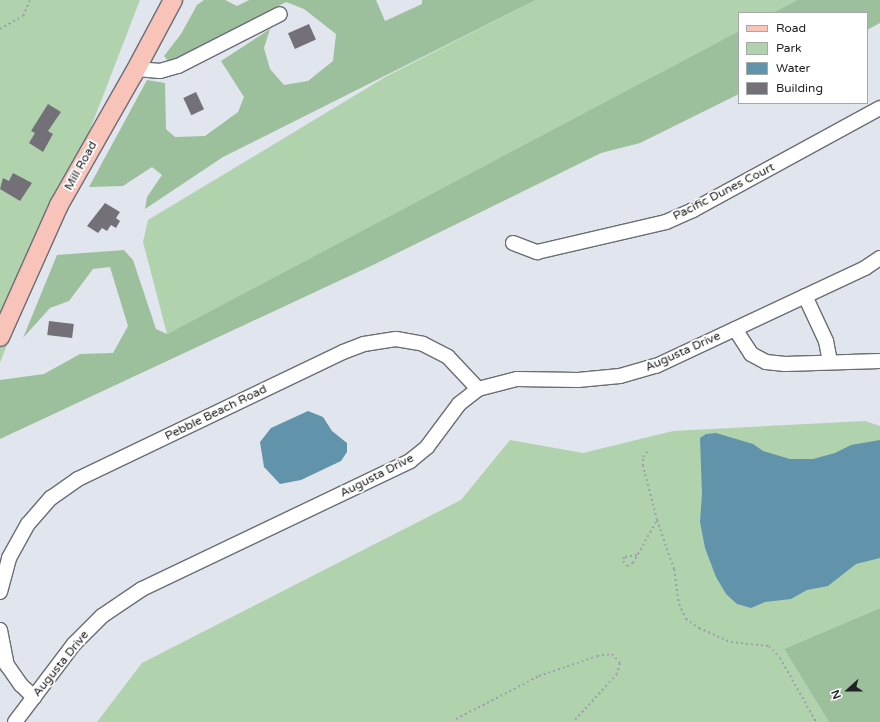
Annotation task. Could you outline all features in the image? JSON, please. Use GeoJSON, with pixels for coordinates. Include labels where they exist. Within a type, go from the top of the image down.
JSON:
{"type":"FeatureCollection","features":[{"type":"Feature","properties":{"kind":"main road","name":"Mill Road"},"geometry":{"type":"LineString","coordinates":[[0,336],[59,205],[137,69],[173,0]]}},
{"type":"Feature","properties":{"kind":"street"},"geometry":{"type":"LineString","coordinates":[[137,69],[160,71],[178,66],[280,14]]}},
{"type":"Feature","properties":{"kind":"street","name":"Pacific Dunes Court"},"geometry":{"type":"LineString","coordinates":[[512,243],[537,252],[666,222],[694,210],[880,108]]}},
{"type":"Feature","properties":{"kind":"street","name":"Augusta Drive"},"geometry":{"type":"LineString","coordinates":[[15,722],[74,644],[102,616],[142,589],[410,461],[427,448],[459,404],[478,389],[517,379],[578,380],[620,376],[656,366],[865,268],[880,258]]}},
{"type":"Feature","properties":{"kind":"street"},"geometry":{"type":"LineString","coordinates":[[805,296],[826,341],[830,362]]}},
{"type":"Feature","properties":{"kind":"street"},"geometry":{"type":"LineString","coordinates":[[735,329],[751,354],[766,362],[785,364],[880,361]]}},
{"type":"Feature","properties":{"kind":"street","name":"Pebble Beach Road"},"geometry":{"type":"LineString","coordinates":[[0,592],[9,558],[28,524],[56,494],[78,479],[343,352],[364,344],[396,339],[423,344],[448,357],[478,389]]}},
{"type":"Feature","properties":{"kind":"street"},"geometry":{"type":"LineString","coordinates":[[0,630],[7,665],[21,685],[34,697]]}},
{"type":"Feature","properties":{"kind":"path"},"geometry":{"type":"LineString","coordinates":[[0,29],[23,16],[30,0]]}},
{"type":"Feature","properties":{"kind":"path"},"geometry":{"type":"LineString","coordinates":[[648,451],[643,457],[643,466],[657,520],[674,569],[679,604],[686,619],[699,628],[731,642],[769,646],[780,658],[816,722]]}},
{"type":"Feature","properties":{"kind":"path"},"geometry":{"type":"LineString","coordinates":[[637,555],[624,558],[623,561],[627,566],[634,562],[657,520]]}},
{"type":"Feature","properties":{"kind":"path"},"geometry":{"type":"LineString","coordinates":[[456,719],[539,676],[597,656],[612,654],[620,663],[618,674],[573,722]]}},
{"type":"Feature","properties":{"kind":"green space"},"geometry":{"type":"Polygon","coordinates":[[[0,0],[140,0],[0,363],[0,0]]]}},
{"type":"Feature","properties":{"kind":"green space"},"geometry":{"type":"Polygon","coordinates":[[[204,0],[225,0],[237,6],[249,0],[376,0],[385,21],[422,4],[422,0],[536,0],[223,157],[145,209],[147,197],[162,175],[152,167],[123,186],[89,187],[147,80],[165,83],[166,129],[175,137],[205,136],[238,112],[244,97],[221,61],[270,29],[264,48],[270,69],[284,85],[308,81],[333,61],[336,34],[304,9],[286,2],[171,64],[164,56],[181,34],[197,5],[204,0]]]}},
{"type":"Feature","properties":{"kind":"green space"},"geometry":{"type":"Polygon","coordinates":[[[536,0],[797,0],[774,12],[738,12],[738,32],[167,334],[143,242],[148,220],[387,76],[536,0]]]}},
{"type":"Feature","properties":{"kind":"green space"},"geometry":{"type":"Polygon","coordinates":[[[797,0],[880,0],[880,23],[868,29],[868,12],[774,12],[797,0]]]}},
{"type":"Feature","properties":{"kind":"green space"},"geometry":{"type":"Polygon","coordinates":[[[738,32],[738,94],[640,143],[601,153],[373,265],[0,439],[0,380],[44,374],[80,354],[113,353],[128,326],[110,267],[93,269],[69,301],[50,308],[23,338],[57,255],[124,250],[133,260],[156,329],[167,334],[738,32]]]}},
{"type":"Feature","properties":{"kind":"green space"},"geometry":{"type":"Polygon","coordinates":[[[865,421],[880,426],[880,608],[784,649],[829,722],[97,722],[142,663],[461,500],[510,440],[583,453],[673,431],[865,421]]]}},
{"type":"Feature","properties":{"kind":"green space"},"geometry":{"type":"Polygon","coordinates":[[[880,608],[880,722],[829,722],[784,649],[880,608]]]}},
{"type":"Feature","properties":{"kind":"water"},"geometry":{"type":"Polygon","coordinates":[[[308,411],[323,417],[332,431],[347,443],[347,452],[341,461],[301,480],[280,484],[264,467],[260,442],[271,428],[308,411]]]}},
{"type":"Feature","properties":{"kind":"water"},"geometry":{"type":"Polygon","coordinates":[[[716,433],[753,444],[763,451],[790,459],[813,459],[835,453],[851,445],[880,440],[880,558],[856,564],[828,586],[807,590],[791,599],[765,602],[751,608],[737,604],[726,594],[716,577],[705,548],[700,522],[702,494],[700,438],[706,434],[716,433]]]}},
{"type":"Feature","properties":{"kind":"building"},"geometry":{"type":"Polygon","coordinates":[[[309,24],[316,40],[295,49],[288,33],[309,24]]]}},
{"type":"Feature","properties":{"kind":"building"},"geometry":{"type":"Polygon","coordinates":[[[196,92],[204,109],[191,115],[183,98],[196,92]]]}},
{"type":"Feature","properties":{"kind":"building"},"geometry":{"type":"Polygon","coordinates":[[[48,104],[61,112],[48,131],[53,134],[43,152],[29,143],[35,133],[31,131],[48,104]]]}},
{"type":"Feature","properties":{"kind":"building"},"geometry":{"type":"Polygon","coordinates":[[[13,173],[32,183],[20,201],[0,189],[3,178],[9,181],[13,173]]]}},
{"type":"Feature","properties":{"kind":"building"},"geometry":{"type":"Polygon","coordinates":[[[105,203],[120,212],[116,218],[120,221],[116,228],[111,225],[107,231],[102,228],[98,233],[87,226],[105,203]]]}},
{"type":"Feature","properties":{"kind":"building"},"geometry":{"type":"Polygon","coordinates":[[[49,321],[74,324],[72,338],[47,335],[49,321]]]}}]}
